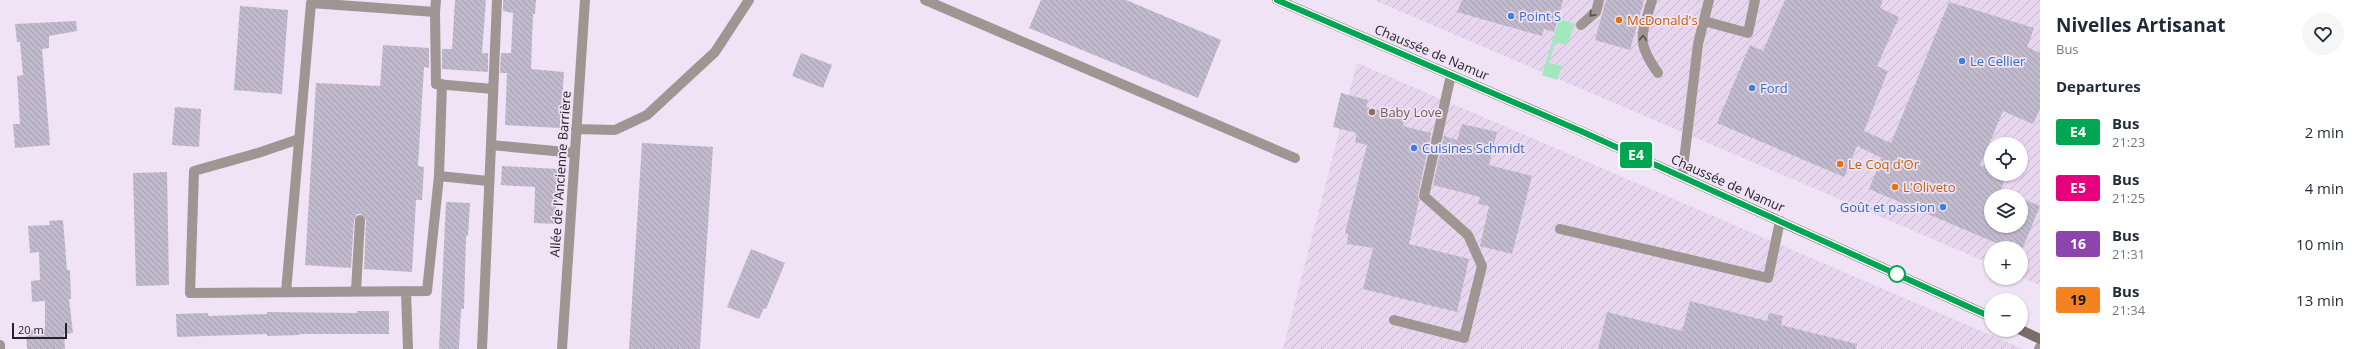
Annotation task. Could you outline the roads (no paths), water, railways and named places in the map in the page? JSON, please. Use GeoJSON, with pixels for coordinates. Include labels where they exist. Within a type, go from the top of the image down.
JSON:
{"type":"FeatureCollection","features":[{"type":"Feature","properties":{"kind":"main road","name":"Chaussée de Namur"},"geometry":{"type":"LineString","coordinates":[[1277,0],[1682,177],[1984,314]]}},
{"type":"Feature","properties":{"kind":"main road"},"geometry":{"type":"LineString","coordinates":[[2028,333],[2040,339]]}},
{"type":"Feature","properties":{"kind":"street"},"geometry":{"type":"LineString","coordinates":[[436,0],[436,84],[493,89]]}},
{"type":"Feature","properties":{"kind":"street"},"geometry":{"type":"LineString","coordinates":[[482,349],[496,0]]}},
{"type":"Feature","properties":{"kind":"street","name":"Allée de l'Ancienne Barrière"},"geometry":{"type":"LineString","coordinates":[[562,349],[585,0]]}},
{"type":"Feature","properties":{"kind":"street"},"geometry":{"type":"LineString","coordinates":[[576,129],[615,130],[647,115],[715,52],[749,0]]}},
{"type":"Feature","properties":{"kind":"street"},"geometry":{"type":"LineString","coordinates":[[925,0],[1295,158]]}},
{"type":"Feature","properties":{"kind":"street"},"geometry":{"type":"LineString","coordinates":[[1581,25],[1596,12],[1599,0]]}},
{"type":"Feature","properties":{"kind":"street"},"geometry":{"type":"LineString","coordinates":[[1652,0],[1642,36],[1646,56],[1658,72]]}},
{"type":"Feature","properties":{"kind":"street"},"geometry":{"type":"LineString","coordinates":[[1682,177],[1698,44],[1709,0]]}},
{"type":"Feature","properties":{"kind":"street"},"geometry":{"type":"LineString","coordinates":[[1704,21],[1748,32],[1755,0]]}},
{"type":"Feature","properties":{"kind":"street"},"geometry":{"type":"LineString","coordinates":[[286,292],[311,3],[435,12]]}},
{"type":"Feature","properties":{"kind":"street"},"geometry":{"type":"LineString","coordinates":[[1394,320],[1464,338],[1482,266],[1468,235],[1424,196],[1451,75]]}},
{"type":"Feature","properties":{"kind":"street"},"geometry":{"type":"LineString","coordinates":[[299,139],[258,153],[194,171],[190,293],[427,291],[439,176],[442,84]]}},
{"type":"Feature","properties":{"kind":"street"},"geometry":{"type":"LineString","coordinates":[[491,145],[575,153]]}},
{"type":"Feature","properties":{"kind":"street"},"geometry":{"type":"LineString","coordinates":[[439,176],[488,181]]}},
{"type":"Feature","properties":{"kind":"street"},"geometry":{"type":"LineString","coordinates":[[356,291],[360,220]]}},
{"type":"Feature","properties":{"kind":"street"},"geometry":{"type":"LineString","coordinates":[[1560,228],[1768,278],[1780,221]]}},
{"type":"Feature","properties":{"kind":"street"},"geometry":{"type":"LineString","coordinates":[[406,291],[408,349]]}},
{"type":"Feature","properties":{"kind":"place","name":"Point S"},"geometry":{"type":"Point","coordinates":[1511,16]}},
{"type":"Feature","properties":{"kind":"place","name":"McDonald's"},"geometry":{"type":"Point","coordinates":[1619,20]}},
{"type":"Feature","properties":{"kind":"place","name":"Le Cellier"},"geometry":{"type":"Point","coordinates":[1962,61]}},
{"type":"Feature","properties":{"kind":"place","name":"Ford"},"geometry":{"type":"Point","coordinates":[1752,88]}},
{"type":"Feature","properties":{"kind":"place","name":"Baby Love"},"geometry":{"type":"Point","coordinates":[1372,112]}},
{"type":"Feature","properties":{"kind":"place","name":"Cuisines Schmidt"},"geometry":{"type":"Point","coordinates":[1414,148]}},
{"type":"Feature","properties":{"kind":"place","name":"Le Coq d'Or"},"geometry":{"type":"Point","coordinates":[1840,164]}},
{"type":"Feature","properties":{"kind":"place","name":"L'Oliveto"},"geometry":{"type":"Point","coordinates":[1895,187]}},
{"type":"Feature","properties":{"kind":"place","name":"Goût et passion"},"geometry":{"type":"Point","coordinates":[1943,207]}}]}
